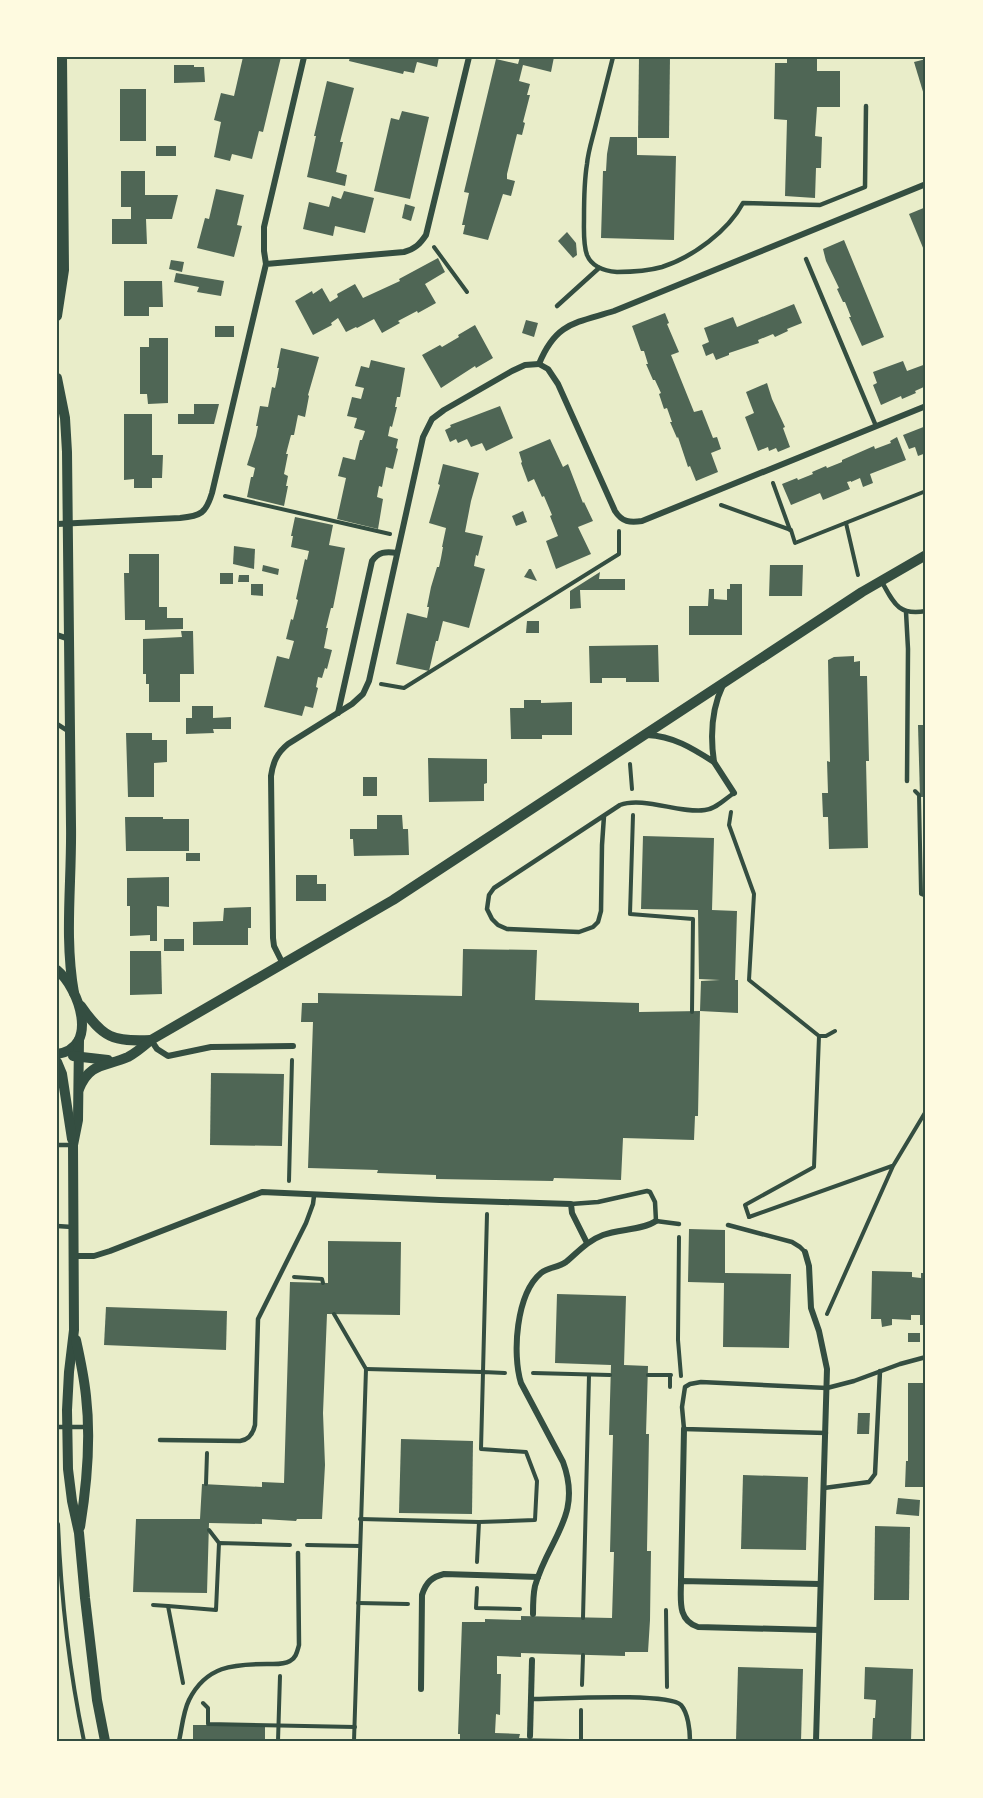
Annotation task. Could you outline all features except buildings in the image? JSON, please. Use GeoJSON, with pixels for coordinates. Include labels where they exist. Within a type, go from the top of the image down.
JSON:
{"type":"FeatureCollection","features":[{"type":"Feature","properties":{"kind":"street"},"geometry":{"type":"LineString","coordinates":[[57,316],[64,270],[60,145],[62,57]]}},
{"type":"Feature","properties":{"kind":"street"},"geometry":{"type":"LineString","coordinates":[[62,523],[194,517],[206,509],[212,493],[266,264],[264,227],[304,57]]}},
{"type":"Feature","properties":{"kind":"street"},"geometry":{"type":"LineString","coordinates":[[266,264],[404,252],[421,244],[426,235],[469,57]]}},
{"type":"Feature","properties":{"kind":"street"},"geometry":{"type":"LineString","coordinates":[[539,364],[548,345],[564,327],[615,311],[926,184]]}},
{"type":"Feature","properties":{"kind":"street"},"geometry":{"type":"LineString","coordinates":[[283,964],[273,938],[272,768],[282,749],[352,704],[363,694],[369,681],[423,437],[432,419],[512,371],[525,365],[539,364],[548,369],[558,384],[615,511],[622,520],[642,521],[926,406]]}},
{"type":"Feature","properties":{"kind":"street"},"geometry":{"type":"LineString","coordinates":[[57,378],[65,418],[62,523],[69,639],[72,862],[68,936],[70,975],[81,1019],[78,1120],[73,1145],[75,1330],[86,1396],[88,1469],[79,1533]]}},
{"type":"Feature","properties":{"kind":"street"},"geometry":{"type":"LineString","coordinates":[[338,713],[370,567],[381,553],[397,553]]}},
{"type":"Feature","properties":{"kind":"street"},"geometry":{"type":"LineString","coordinates":[[79,1089],[91,1070],[127,1057],[151,1040],[393,900],[862,592],[926,555]]}},
{"type":"Feature","properties":{"kind":"street"},"geometry":{"type":"LineString","coordinates":[[57,635],[69,639]]}},
{"type":"Feature","properties":{"kind":"street"},"geometry":{"type":"LineString","coordinates":[[724,683],[713,712],[711,743],[714,762],[734,793]]}},
{"type":"Feature","properties":{"kind":"street"},"geometry":{"type":"LineString","coordinates":[[646,735],[667,737],[714,762]]}},
{"type":"Feature","properties":{"kind":"street"},"geometry":{"type":"LineString","coordinates":[[57,970],[67,981],[90,1019],[106,1034],[129,1041],[151,1040]]}},
{"type":"Feature","properties":{"kind":"street"},"geometry":{"type":"LineString","coordinates":[[58,1057],[79,1040]]}},
{"type":"Feature","properties":{"kind":"street"},"geometry":{"type":"LineString","coordinates":[[151,1040],[157,1049],[168,1056],[211,1047],[293,1046]]}},
{"type":"Feature","properties":{"kind":"street"},"geometry":{"type":"LineString","coordinates":[[58,1057],[116,1060]]}},
{"type":"Feature","properties":{"kind":"street"},"geometry":{"type":"LineString","coordinates":[[58,1057],[73,1145]]}},
{"type":"Feature","properties":{"kind":"street"},"geometry":{"type":"LineString","coordinates":[[74,1256],[94,1256],[110,1251],[261,1192],[314,1196],[571,1204],[572,1213],[587,1243]]}},
{"type":"Feature","properties":{"kind":"street"},"geometry":{"type":"LineString","coordinates":[[533,1611],[535,1586],[567,1514],[570,1493],[563,1462],[521,1383],[518,1373],[516,1346],[527,1292],[539,1274],[546,1269],[560,1267],[587,1243],[605,1234],[649,1225],[656,1221]]}},
{"type":"Feature","properties":{"kind":"street"},"geometry":{"type":"LineString","coordinates":[[805,1252],[809,1266],[811,1308],[828,1369],[816,1741]]}},
{"type":"Feature","properties":{"kind":"street"},"geometry":{"type":"LineString","coordinates":[[75,1330],[62,1427],[70,1490],[79,1533],[84,1598],[97,1700],[105,1741]]}},
{"type":"Feature","properties":{"kind":"street"},"geometry":{"type":"LineString","coordinates":[[684,1429],[681,1581],[681,1609],[684,1618],[698,1627],[819,1630]]}},
{"type":"Feature","properties":{"kind":"street"},"geometry":{"type":"LineString","coordinates":[[421,1689],[422,1595],[425,1586],[435,1576],[444,1574],[538,1577]]}},
{"type":"Feature","properties":{"kind":"street"},"geometry":{"type":"LineString","coordinates":[[681,1581],[820,1584]]}},
{"type":"Feature","properties":{"kind":"street"},"geometry":{"type":"LineString","coordinates":[[530,1736],[532,1659]]}},
{"type":"Feature","properties":{"kind":"lane"},"geometry":{"type":"LineString","coordinates":[[613,57],[587,161],[584,187],[585,245],[590,260],[599,268],[612,271],[642,271],[675,262],[725,228],[737,215],[743,203],[820,205],[865,187],[866,106]]}},
{"type":"Feature","properties":{"kind":"lane"},"geometry":{"type":"LineString","coordinates":[[806,259],[876,426]]}},
{"type":"Feature","properties":{"kind":"lane"},"geometry":{"type":"LineString","coordinates":[[557,306],[599,268]]}},
{"type":"Feature","properties":{"kind":"lane"},"geometry":{"type":"LineString","coordinates":[[881,580],[897,608],[906,612],[926,611]]}},
{"type":"Feature","properties":{"kind":"lane"},"geometry":{"type":"LineString","coordinates":[[906,612],[907,781]]}},
{"type":"Feature","properties":{"kind":"lane"},"geometry":{"type":"LineString","coordinates":[[57,724],[70,733]]}},
{"type":"Feature","properties":{"kind":"lane"},"geometry":{"type":"LineString","coordinates":[[604,816],[601,911],[598,922],[593,927],[579,932],[507,929],[495,923],[489,914],[487,904],[494,888],[620,805],[633,803],[704,811],[716,806],[734,793]]}},
{"type":"Feature","properties":{"kind":"lane"},"geometry":{"type":"LineString","coordinates":[[57,1145],[73,1145]]}},
{"type":"Feature","properties":{"kind":"lane"},"geometry":{"type":"LineString","coordinates":[[571,1204],[598,1202],[650,1191],[655,1202],[656,1221],[679,1224]]}},
{"type":"Feature","properties":{"kind":"lane"},"geometry":{"type":"LineString","coordinates":[[160,1440],[242,1440],[250,1437],[255,1425],[258,1319],[306,1223],[314,1196]]}},
{"type":"Feature","properties":{"kind":"lane"},"geometry":{"type":"LineString","coordinates":[[728,1225],[792,1242],[805,1252]]}},
{"type":"Feature","properties":{"kind":"lane"},"geometry":{"type":"LineString","coordinates":[[57,1226],[74,1227]]}},
{"type":"Feature","properties":{"kind":"lane"},"geometry":{"type":"LineString","coordinates":[[826,1433],[684,1429],[682,1407],[685,1387],[702,1382],[827,1388],[926,1357]]}},
{"type":"Feature","properties":{"kind":"lane"},"geometry":{"type":"LineString","coordinates":[[824,1488],[869,1482],[875,1474],[880,1371]]}},
{"type":"Feature","properties":{"kind":"lane"},"geometry":{"type":"LineString","coordinates":[[62,1427],[87,1427]]}},
{"type":"Feature","properties":{"kind":"lane"},"geometry":{"type":"LineString","coordinates":[[179,1741],[186,1706],[194,1692],[208,1676],[221,1669],[238,1665],[280,1664],[292,1659],[296,1654],[298,1645],[298,1553]]}},
{"type":"Feature","properties":{"kind":"lane"},"geometry":{"type":"LineString","coordinates":[[531,1699],[609,1697],[667,1699],[681,1706],[688,1722],[690,1741]]}},
{"type":"Feature","properties":{"kind":"path"},"geometry":{"type":"LineString","coordinates":[[426,235],[467,292]]}},
{"type":"Feature","properties":{"kind":"path"},"geometry":{"type":"LineString","coordinates":[[768,470],[795,543],[926,491]]}},
{"type":"Feature","properties":{"kind":"path"},"geometry":{"type":"LineString","coordinates":[[212,493],[400,537]]}},
{"type":"Feature","properties":{"kind":"path"},"geometry":{"type":"LineString","coordinates":[[701,498],[791,530]]}},
{"type":"Feature","properties":{"kind":"path"},"geometry":{"type":"LineString","coordinates":[[369,681],[404,688],[619,554],[619,532],[626,521]]}},
{"type":"Feature","properties":{"kind":"path"},"geometry":{"type":"LineString","coordinates":[[846,523],[862,592]]}},
{"type":"Feature","properties":{"kind":"path"},"geometry":{"type":"LineString","coordinates":[[622,751],[631,765],[633,803],[630,914],[693,919],[692,1012]]}},
{"type":"Feature","properties":{"kind":"path"},"geometry":{"type":"LineString","coordinates":[[734,793],[729,825],[754,894],[749,980],[819,1036],[826,1036],[835,1031]]}},
{"type":"Feature","properties":{"kind":"path"},"geometry":{"type":"LineString","coordinates":[[919,795],[921,894],[926,896]]}},
{"type":"Feature","properties":{"kind":"path"},"geometry":{"type":"LineString","coordinates":[[819,1036],[814,1167],[745,1205],[749,1217],[893,1166]]}},
{"type":"Feature","properties":{"kind":"path"},"geometry":{"type":"LineString","coordinates":[[288,1194],[293,1046]]}},
{"type":"Feature","properties":{"kind":"path"},"geometry":{"type":"LineString","coordinates":[[819,1331],[893,1166],[926,1111]]}},
{"type":"Feature","properties":{"kind":"path"},"geometry":{"type":"LineString","coordinates":[[679,1224],[678,1340],[681,1376],[685,1387]]}},
{"type":"Feature","properties":{"kind":"path"},"geometry":{"type":"LineString","coordinates":[[360,1519],[479,1522],[535,1520],[537,1481],[526,1452],[481,1449],[487,1225]]}},
{"type":"Feature","properties":{"kind":"path"},"geometry":{"type":"LineString","coordinates":[[279,1276],[322,1279],[323,1283]]}},
{"type":"Feature","properties":{"kind":"path"},"geometry":{"type":"LineString","coordinates":[[334,1314],[366,1369],[354,1741]]}},
{"type":"Feature","properties":{"kind":"path"},"geometry":{"type":"LineString","coordinates":[[366,1369],[610,1375]]}},
{"type":"Feature","properties":{"kind":"path"},"geometry":{"type":"LineString","coordinates":[[583,1618],[589,1375]]}},
{"type":"Feature","properties":{"kind":"path"},"geometry":{"type":"LineString","coordinates":[[648,1375],[681,1376]]}},
{"type":"Feature","properties":{"kind":"path"},"geometry":{"type":"LineString","coordinates":[[206,1485],[208,1440]]}},
{"type":"Feature","properties":{"kind":"path"},"geometry":{"type":"LineString","coordinates":[[479,1522],[476,1608],[533,1611]]}},
{"type":"Feature","properties":{"kind":"path"},"geometry":{"type":"LineString","coordinates":[[58,1523],[65,1622],[84,1741]]}},
{"type":"Feature","properties":{"kind":"path"},"geometry":{"type":"LineString","coordinates":[[153,1605],[216,1610],[219,1543],[209,1530]]}},
{"type":"Feature","properties":{"kind":"path"},"geometry":{"type":"LineString","coordinates":[[219,1543],[360,1546]]}},
{"type":"Feature","properties":{"kind":"path"},"geometry":{"type":"LineString","coordinates":[[666,1600],[667,1699]]}},
{"type":"Feature","properties":{"kind":"path"},"geometry":{"type":"LineString","coordinates":[[358,1603],[422,1605]]}},
{"type":"Feature","properties":{"kind":"path"},"geometry":{"type":"LineString","coordinates":[[168,1606],[183,1684],[194,1692],[208,1708],[208,1724],[355,1727]]}},
{"type":"Feature","properties":{"kind":"path"},"geometry":{"type":"LineString","coordinates":[[278,1741],[280,1664]]}}]}
